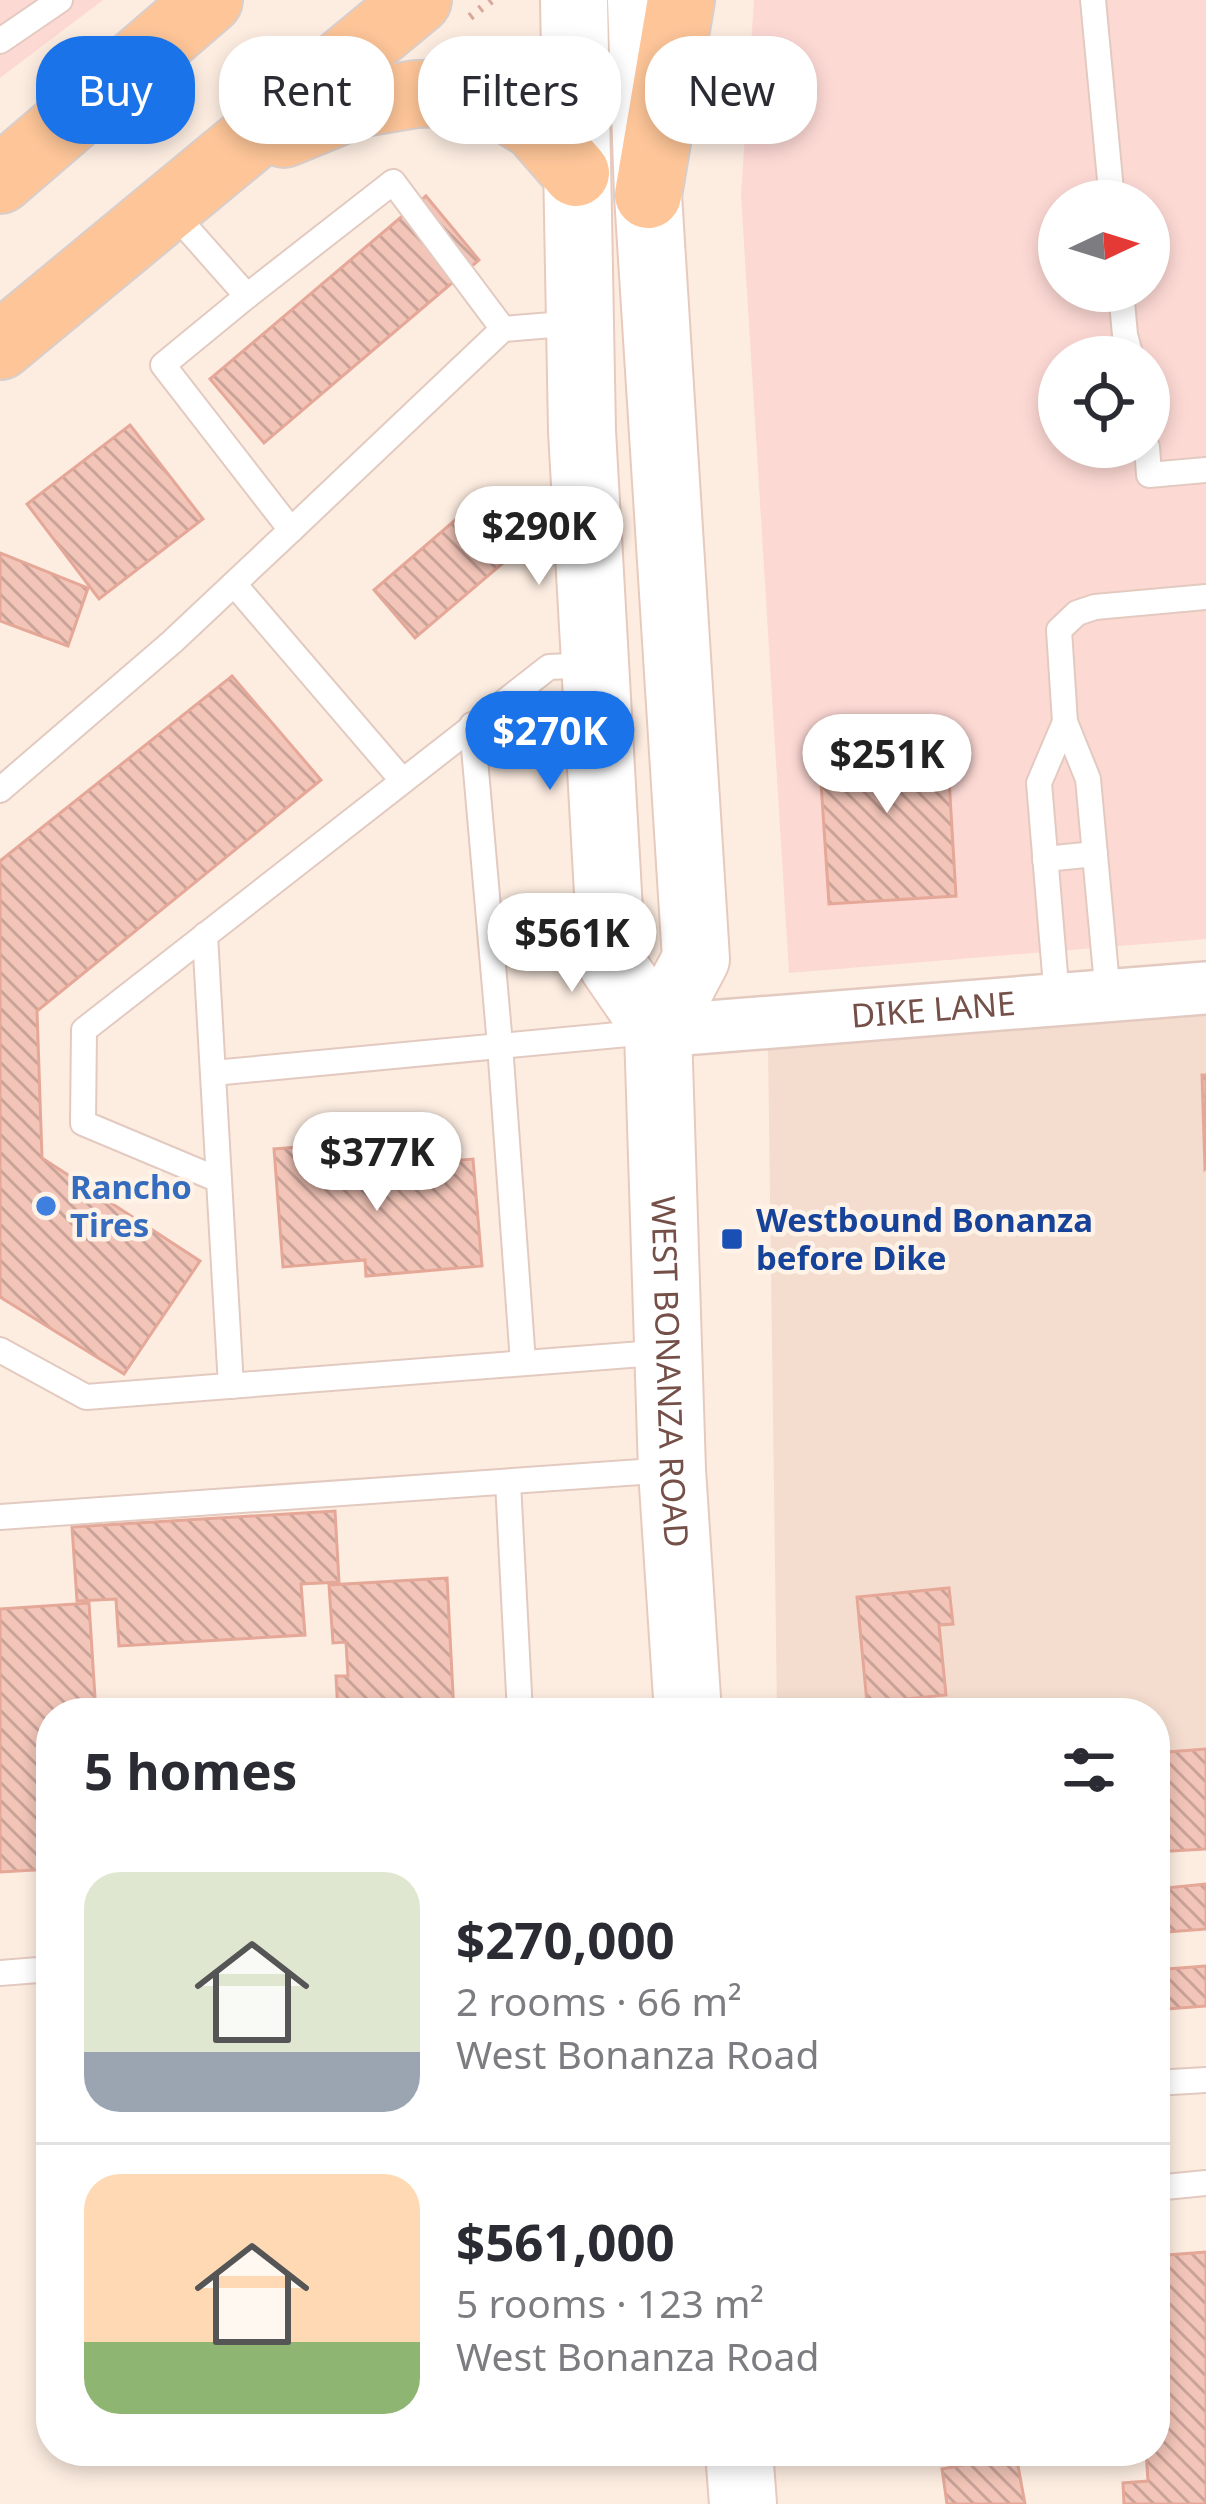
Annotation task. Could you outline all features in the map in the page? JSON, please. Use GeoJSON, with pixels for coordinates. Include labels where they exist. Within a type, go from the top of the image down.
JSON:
{"type":"FeatureCollection","features":[{"type":"Feature","properties":{"kind":"main road"},"geometry":{"type":"LineString","coordinates":[[0,180],[208,0]]}},
{"type":"Feature","properties":{"kind":"main road"},"geometry":{"type":"LineString","coordinates":[[0,346],[418,0]]}},
{"type":"Feature","properties":{"kind":"main road"},"geometry":{"type":"LineString","coordinates":[[574,0],[578,323],[612,964],[658,1031]]}},
{"type":"Feature","properties":{"kind":"main road","name":"WEST BONANZA ROAD"},"geometry":{"type":"LineString","coordinates":[[641,0],[648,195],[696,958],[658,1031],[672,1470],[687,1698]]}},
{"type":"Feature","properties":{"kind":"main road"},"geometry":{"type":"LineString","coordinates":[[648,195],[681,0]]}},
{"type":"Feature","properties":{"kind":"main road"},"geometry":{"type":"LineString","coordinates":[[230,157],[357,104],[452,92],[504,107],[535,126],[576,173]]}},
{"type":"Feature","properties":{"kind":"main road"},"geometry":{"type":"LineString","coordinates":[[594,665],[676,659]]}},
{"type":"Feature","properties":{"kind":"main road"},"geometry":{"type":"LineString","coordinates":[[740,2466],[743,2504]]}},
{"type":"Feature","properties":{"kind":"street","name":"DIKE LANE"},"geometry":{"type":"LineString","coordinates":[[658,1031],[1206,988]]}},
{"type":"Feature","properties":{"kind":"lane"},"geometry":{"type":"LineString","coordinates":[[0,41],[60,0]]}},
{"type":"Feature","properties":{"kind":"lane"},"geometry":{"type":"LineString","coordinates":[[1093,0],[1110,180]]}},
{"type":"Feature","properties":{"kind":"lane"},"geometry":{"type":"LineString","coordinates":[[291,530],[163,365],[393,182],[503,329]]}},
{"type":"Feature","properties":{"kind":"lane"},"geometry":{"type":"LineString","coordinates":[[168,207],[248,296]]}},
{"type":"Feature","properties":{"kind":"lane"},"geometry":{"type":"LineString","coordinates":[[0,790],[172,642],[503,329],[578,323]]}},
{"type":"Feature","properties":{"kind":"lane"},"geometry":{"type":"LineString","coordinates":[[1148,468],[1149,475],[1206,470]]}},
{"type":"Feature","properties":{"kind":"lane"},"geometry":{"type":"LineString","coordinates":[[234,584],[402,780]]}},
{"type":"Feature","properties":{"kind":"lane"},"geometry":{"type":"LineString","coordinates":[[1108,996],[1088,778],[1064,722],[1059,630],[1077,613],[1130,602],[1206,597]]}},
{"type":"Feature","properties":{"kind":"lane"},"geometry":{"type":"LineString","coordinates":[[219,1180],[83,1123],[83,1030],[549,667],[594,665]]}},
{"type":"Feature","properties":{"kind":"lane"},"geometry":{"type":"LineString","coordinates":[[1057,998],[1039,783],[1064,722]]}},
{"type":"Feature","properties":{"kind":"lane"},"geometry":{"type":"LineString","coordinates":[[472,725],[523,1362]]}},
{"type":"Feature","properties":{"kind":"lane"},"geometry":{"type":"LineString","coordinates":[[1045,859],[1095,854]]}},
{"type":"Feature","properties":{"kind":"lane"},"geometry":{"type":"LineString","coordinates":[[205,935],[231,1386]]}},
{"type":"Feature","properties":{"kind":"lane"},"geometry":{"type":"LineString","coordinates":[[213,1073],[658,1031]]}},
{"type":"Feature","properties":{"kind":"lane"},"geometry":{"type":"LineString","coordinates":[[0,1350],[86,1397],[668,1352]]}},
{"type":"Feature","properties":{"kind":"lane"},"geometry":{"type":"LineString","coordinates":[[0,1517],[672,1470]]}},
{"type":"Feature","properties":{"kind":"lane"},"geometry":{"type":"LineString","coordinates":[[508,1482],[519,1698]]}},
{"type":"Feature","properties":{"kind":"lane"},"geometry":{"type":"LineString","coordinates":[[0,1973],[36,1970]]}},
{"type":"Feature","properties":{"kind":"lane"},"geometry":{"type":"LineString","coordinates":[[1170,2082],[1206,2080]]}},
{"type":"Feature","properties":{"kind":"lane"},"geometry":{"type":"LineString","coordinates":[[1170,2187],[1206,2183]]}},
{"type":"Feature","properties":{"kind":"shaded area"},"geometry":{"type":"Polygon","coordinates":[[[0,0],[103,0],[55,36],[36,36],[36,51],[0,78],[0,0]]]}},
{"type":"Feature","properties":{"kind":"shaded area"},"geometry":{"type":"Polygon","coordinates":[[[754,0],[1206,0],[1206,939],[789,973],[741,195],[744,144],[817,144],[817,36],[752,36],[754,0]]]}},
{"type":"Feature","properties":{"kind":"shaded area"},"geometry":{"type":"Polygon","coordinates":[[[1206,1010],[1206,1795],[1170,1799],[1170,1698],[777,1698],[768,1048],[1206,1010]]]}},
{"type":"Feature","properties":{"kind":"building"},"geometry":{"type":"Polygon","coordinates":[[[426,196],[479,260],[264,443],[210,379],[426,196]]]}},
{"type":"Feature","properties":{"kind":"building"},"geometry":{"type":"Polygon","coordinates":[[[130,425],[203,519],[99,599],[27,504],[130,425]]]}},
{"type":"Feature","properties":{"kind":"building"},"geometry":{"type":"Polygon","coordinates":[[[490,490],[531,539],[415,638],[374,590],[490,490]]]}},
{"type":"Feature","properties":{"kind":"building"},"geometry":{"type":"Polygon","coordinates":[[[0,553],[88,588],[68,646],[0,621],[0,553]]]}},
{"type":"Feature","properties":{"kind":"building"},"geometry":{"type":"Polygon","coordinates":[[[232,676],[321,780],[37,1011],[42,1158],[200,1261],[124,1374],[0,1297],[0,861],[232,676]]]}},
{"type":"Feature","properties":{"kind":"building"},"geometry":{"type":"Polygon","coordinates":[[[946,729],[956,896],[829,904],[818,737],[946,729]]]}},
{"type":"Feature","properties":{"kind":"building"},"geometry":{"type":"Polygon","coordinates":[[[1202,1075],[1206,1075],[1205,1169],[1202,1075]]]}},
{"type":"Feature","properties":{"kind":"building"},"geometry":{"type":"Polygon","coordinates":[[[325,1145],[328,1171],[473,1159],[482,1266],[366,1276],[365,1260],[283,1267],[274,1149],[325,1145]]]}},
{"type":"Feature","properties":{"kind":"building"},"geometry":{"type":"Polygon","coordinates":[[[335,1511],[339,1582],[301,1584],[305,1635],[119,1646],[116,1599],[77,1601],[72,1527],[335,1511]]]}},
{"type":"Feature","properties":{"kind":"building"},"geometry":{"type":"Polygon","coordinates":[[[447,1578],[453,1698],[337,1698],[336,1676],[348,1676],[346,1642],[333,1643],[329,1585],[447,1578]]]}},
{"type":"Feature","properties":{"kind":"building"},"geometry":{"type":"Polygon","coordinates":[[[949,1588],[953,1624],[939,1625],[946,1695],[867,1698],[857,1597],[949,1588]]]}},
{"type":"Feature","properties":{"kind":"building"},"geometry":{"type":"Polygon","coordinates":[[[89,1603],[95,1698],[36,1698],[36,1870],[0,1872],[0,1609],[89,1603]]]}},
{"type":"Feature","properties":{"kind":"building"},"geometry":{"type":"Polygon","coordinates":[[[1206,1749],[1206,1849],[1170,1851],[1170,1752],[1206,1749]]]}},
{"type":"Feature","properties":{"kind":"building"},"geometry":{"type":"Polygon","coordinates":[[[1206,1884],[1206,1929],[1170,1932],[1170,1888],[1206,1884]]]}},
{"type":"Feature","properties":{"kind":"building"},"geometry":{"type":"Polygon","coordinates":[[[1206,1966],[1206,2006],[1170,2009],[1170,1969],[1206,1966]]]}},
{"type":"Feature","properties":{"kind":"building"},"geometry":{"type":"Polygon","coordinates":[[[1206,2252],[1206,2504],[1124,2504],[1123,2483],[1148,2481],[1147,2466],[1170,2466],[1170,2255],[1206,2252]]]}},
{"type":"Feature","properties":{"kind":"building"},"geometry":{"type":"Polygon","coordinates":[[[1018,2466],[1025,2504],[947,2504],[942,2469],[1018,2466]]]}},
{"type":"Feature","properties":{"kind":"place","name":"Rancho Tires"},"geometry":{"type":"Point","coordinates":[46,1206]}},
{"type":"Feature","properties":{"kind":"place","name":"Westbound Bonanza before Dike"},"geometry":{"type":"Point","coordinates":[732,1239]}}]}
